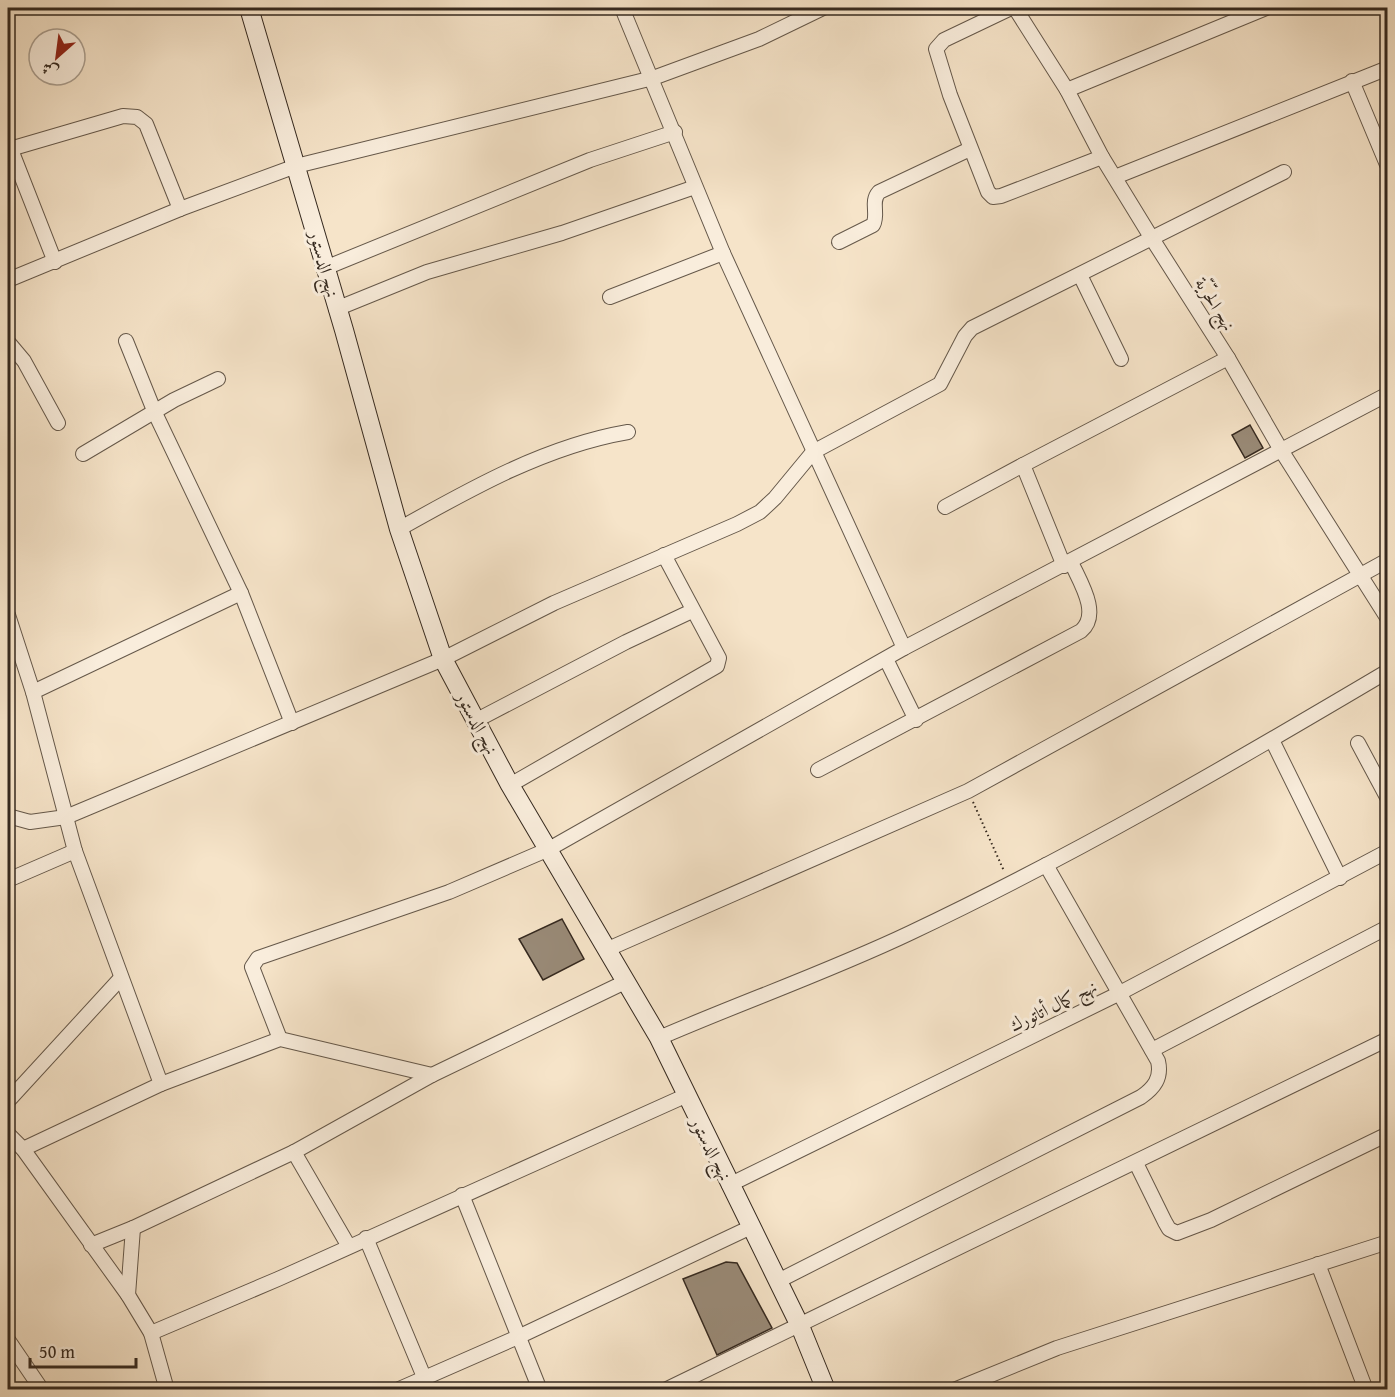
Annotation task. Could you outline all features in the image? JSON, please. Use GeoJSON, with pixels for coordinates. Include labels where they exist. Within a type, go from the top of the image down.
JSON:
{"type":"FeatureCollection","features":[{"type":"Feature","properties":{"kind":"street","name":"نهج الدستور"},"geometry":{"type":"LineString","coordinates":[[249,8],[399,529],[443,659],[510,785],[658,1038],[749,1228],[800,1326],[826,1389]]}},
{"type":"Feature","properties":{"kind":"street"},"geometry":{"type":"LineString","coordinates":[[622,8],[653,78],[723,253],[904,648]]}},
{"type":"Feature","properties":{"kind":"street"},"geometry":{"type":"LineString","coordinates":[[8,280],[180,209],[296,166],[653,78],[759,39],[823,8]]}},
{"type":"Feature","properties":{"kind":"street"},"geometry":{"type":"LineString","coordinates":[[1013,8],[944,40],[936,49],[970,149],[988,192],[996,197],[1102,157]]}},
{"type":"Feature","properties":{"kind":"street","name":"نهج الحرّيّة"},"geometry":{"type":"LineString","coordinates":[[1013,8],[1067,90],[1102,157],[1150,237],[1228,358],[1281,450],[1388,619]]}},
{"type":"Feature","properties":{"kind":"street"},"geometry":{"type":"LineString","coordinates":[[1067,90],[1266,8]]}},
{"type":"Feature","properties":{"kind":"street"},"geometry":{"type":"LineString","coordinates":[[1115,177],[1388,68]]}},
{"type":"Feature","properties":{"kind":"street"},"geometry":{"type":"LineString","coordinates":[[1352,81],[1388,167]]}},
{"type":"Feature","properties":{"kind":"street"},"geometry":{"type":"LineString","coordinates":[[55,262],[9,146],[123,116],[137,117],[146,124],[180,209]]}},
{"type":"Feature","properties":{"kind":"street"},"geometry":{"type":"LineString","coordinates":[[325,268],[590,160],[675,132]]}},
{"type":"Feature","properties":{"kind":"street"},"geometry":{"type":"LineString","coordinates":[[838,242],[873,225],[876,218],[875,198],[879,192],[970,149]]}},
{"type":"Feature","properties":{"kind":"street"},"geometry":{"type":"LineString","coordinates":[[8,816],[30,822],[66,817],[443,659],[554,603],[760,512],[790,482],[813,452],[940,384],[965,336],[972,328],[1284,172]]}},
{"type":"Feature","properties":{"kind":"street"},"geometry":{"type":"LineString","coordinates":[[336,309],[427,272],[562,233],[695,187]]}},
{"type":"Feature","properties":{"kind":"street"},"geometry":{"type":"LineString","coordinates":[[610,297],[723,253]]}},
{"type":"Feature","properties":{"kind":"street"},"geometry":{"type":"LineString","coordinates":[[1080,275],[1121,360]]}},
{"type":"Feature","properties":{"kind":"street"},"geometry":{"type":"LineString","coordinates":[[126,341],[155,413],[241,593],[292,723]]}},
{"type":"Feature","properties":{"kind":"street"},"geometry":{"type":"LineString","coordinates":[[8,342],[24,361],[58,423]]}},
{"type":"Feature","properties":{"kind":"street"},"geometry":{"type":"LineString","coordinates":[[945,507],[1228,358]]}},
{"type":"Feature","properties":{"kind":"street"},"geometry":{"type":"LineString","coordinates":[[83,454],[174,400],[218,379]]}},
{"type":"Feature","properties":{"kind":"street"},"geometry":{"type":"LineString","coordinates":[[280,1039],[252,967],[258,958],[430,900],[549,849],[904,648],[1068,564],[1388,394]]}},
{"type":"Feature","properties":{"kind":"street"},"geometry":{"type":"LineString","coordinates":[[399,529],[462,494],[520,467],[584,442],[628,432]]}},
{"type":"Feature","properties":{"kind":"street"},"geometry":{"type":"LineString","coordinates":[[818,770],[916,720],[1088,626],[1091,612],[1023,465]]}},
{"type":"Feature","properties":{"kind":"street"},"geometry":{"type":"LineString","coordinates":[[510,785],[717,666],[719,658],[664,555]]}},
{"type":"Feature","properties":{"kind":"street"},"geometry":{"type":"LineString","coordinates":[[608,949],[968,791],[1388,560]]}},
{"type":"Feature","properties":{"kind":"street"},"geometry":{"type":"LineString","coordinates":[[33,692],[241,593]]}},
{"type":"Feature","properties":{"kind":"street"},"geometry":{"type":"LineString","coordinates":[[475,721],[626,642],[692,611]]}},
{"type":"Feature","properties":{"kind":"street"},"geometry":{"type":"LineString","coordinates":[[8,615],[33,692],[75,851],[120,979],[161,1084]]}},
{"type":"Feature","properties":{"kind":"street"},"geometry":{"type":"LineString","coordinates":[[886,659],[916,720]]}},
{"type":"Feature","properties":{"kind":"street"},"geometry":{"type":"LineString","coordinates":[[658,1038],[856,957],[1010,884],[1166,802],[1388,671]]}},
{"type":"Feature","properties":{"kind":"street"},"geometry":{"type":"LineString","coordinates":[[1272,740],[1340,878]]}},
{"type":"Feature","properties":{"kind":"street"},"geometry":{"type":"LineString","coordinates":[[1358,743],[1388,799]]}},
{"type":"Feature","properties":{"kind":"street"},"geometry":{"type":"LineString","coordinates":[[8,880],[75,851]]}},
{"type":"Feature","properties":{"kind":"street","name":"نهج كمال أتاتورك"},"geometry":{"type":"LineString","coordinates":[[729,1185],[1118,994],[1388,851]]}},
{"type":"Feature","properties":{"kind":"street"},"geometry":{"type":"LineString","coordinates":[[778,1281],[1141,1097],[1149,1091],[1159,1076],[1158,1061],[1047,865]]}},
{"type":"Feature","properties":{"kind":"street"},"geometry":{"type":"LineString","coordinates":[[1152,1050],[1388,927]]}},
{"type":"Feature","properties":{"kind":"street"},"geometry":{"type":"LineString","coordinates":[[8,1101],[120,979]]}},
{"type":"Feature","properties":{"kind":"street"},"geometry":{"type":"LineString","coordinates":[[91,1245],[133,1228],[294,1152],[432,1075],[626,982]]}},
{"type":"Feature","properties":{"kind":"street"},"geometry":{"type":"LineString","coordinates":[[23,1149],[161,1084],[280,1039],[432,1075]]}},
{"type":"Feature","properties":{"kind":"street"},"geometry":{"type":"LineString","coordinates":[[665,1389],[800,1326],[1388,1040]]}},
{"type":"Feature","properties":{"kind":"street"},"geometry":{"type":"LineString","coordinates":[[151,1333],[278,1279],[348,1245],[685,1096]]}},
{"type":"Feature","properties":{"kind":"street"},"geometry":{"type":"LineString","coordinates":[[8,1134],[23,1149],[128,1295],[151,1333],[167,1389]]}},
{"type":"Feature","properties":{"kind":"street"},"geometry":{"type":"LineString","coordinates":[[1136,1162],[1169,1229],[1177,1233],[1211,1220],[1388,1134]]}},
{"type":"Feature","properties":{"kind":"street"},"geometry":{"type":"LineString","coordinates":[[294,1152],[348,1245]]}},
{"type":"Feature","properties":{"kind":"street"},"geometry":{"type":"LineString","coordinates":[[462,1195],[540,1389]]}},
{"type":"Feature","properties":{"kind":"street"},"geometry":{"type":"LineString","coordinates":[[128,1295],[133,1228]]}},
{"type":"Feature","properties":{"kind":"street"},"geometry":{"type":"LineString","coordinates":[[397,1389],[518,1337],[749,1228]]}},
{"type":"Feature","properties":{"kind":"street"},"geometry":{"type":"LineString","coordinates":[[366,1238],[424,1377]]}},
{"type":"Feature","properties":{"kind":"street"},"geometry":{"type":"LineString","coordinates":[[954,1389],[1057,1348],[1388,1242]]}},
{"type":"Feature","properties":{"kind":"street"},"geometry":{"type":"LineString","coordinates":[[1318,1264],[1366,1389]]}},
{"type":"Feature","properties":{"kind":"street"},"geometry":{"type":"LineString","coordinates":[[8,1340],[42,1389]]}},
{"type":"Feature","properties":{"kind":"path"},"geometry":{"type":"LineString","coordinates":[[968,791],[1010,884]]}},
{"type":"Feature","properties":{"kind":"building"},"geometry":{"type":"Polygon","coordinates":[[[1250,425],[1263,448],[1245,458],[1232,435],[1250,425]]]}},
{"type":"Feature","properties":{"kind":"building"},"geometry":{"type":"Polygon","coordinates":[[[562,919],[584,959],[543,980],[519,939],[562,919]]]}},
{"type":"Feature","properties":{"kind":"building"},"geometry":{"type":"Polygon","coordinates":[[[726,1262],[737,1263],[772,1328],[717,1355],[683,1279],[726,1262]]]}}]}
